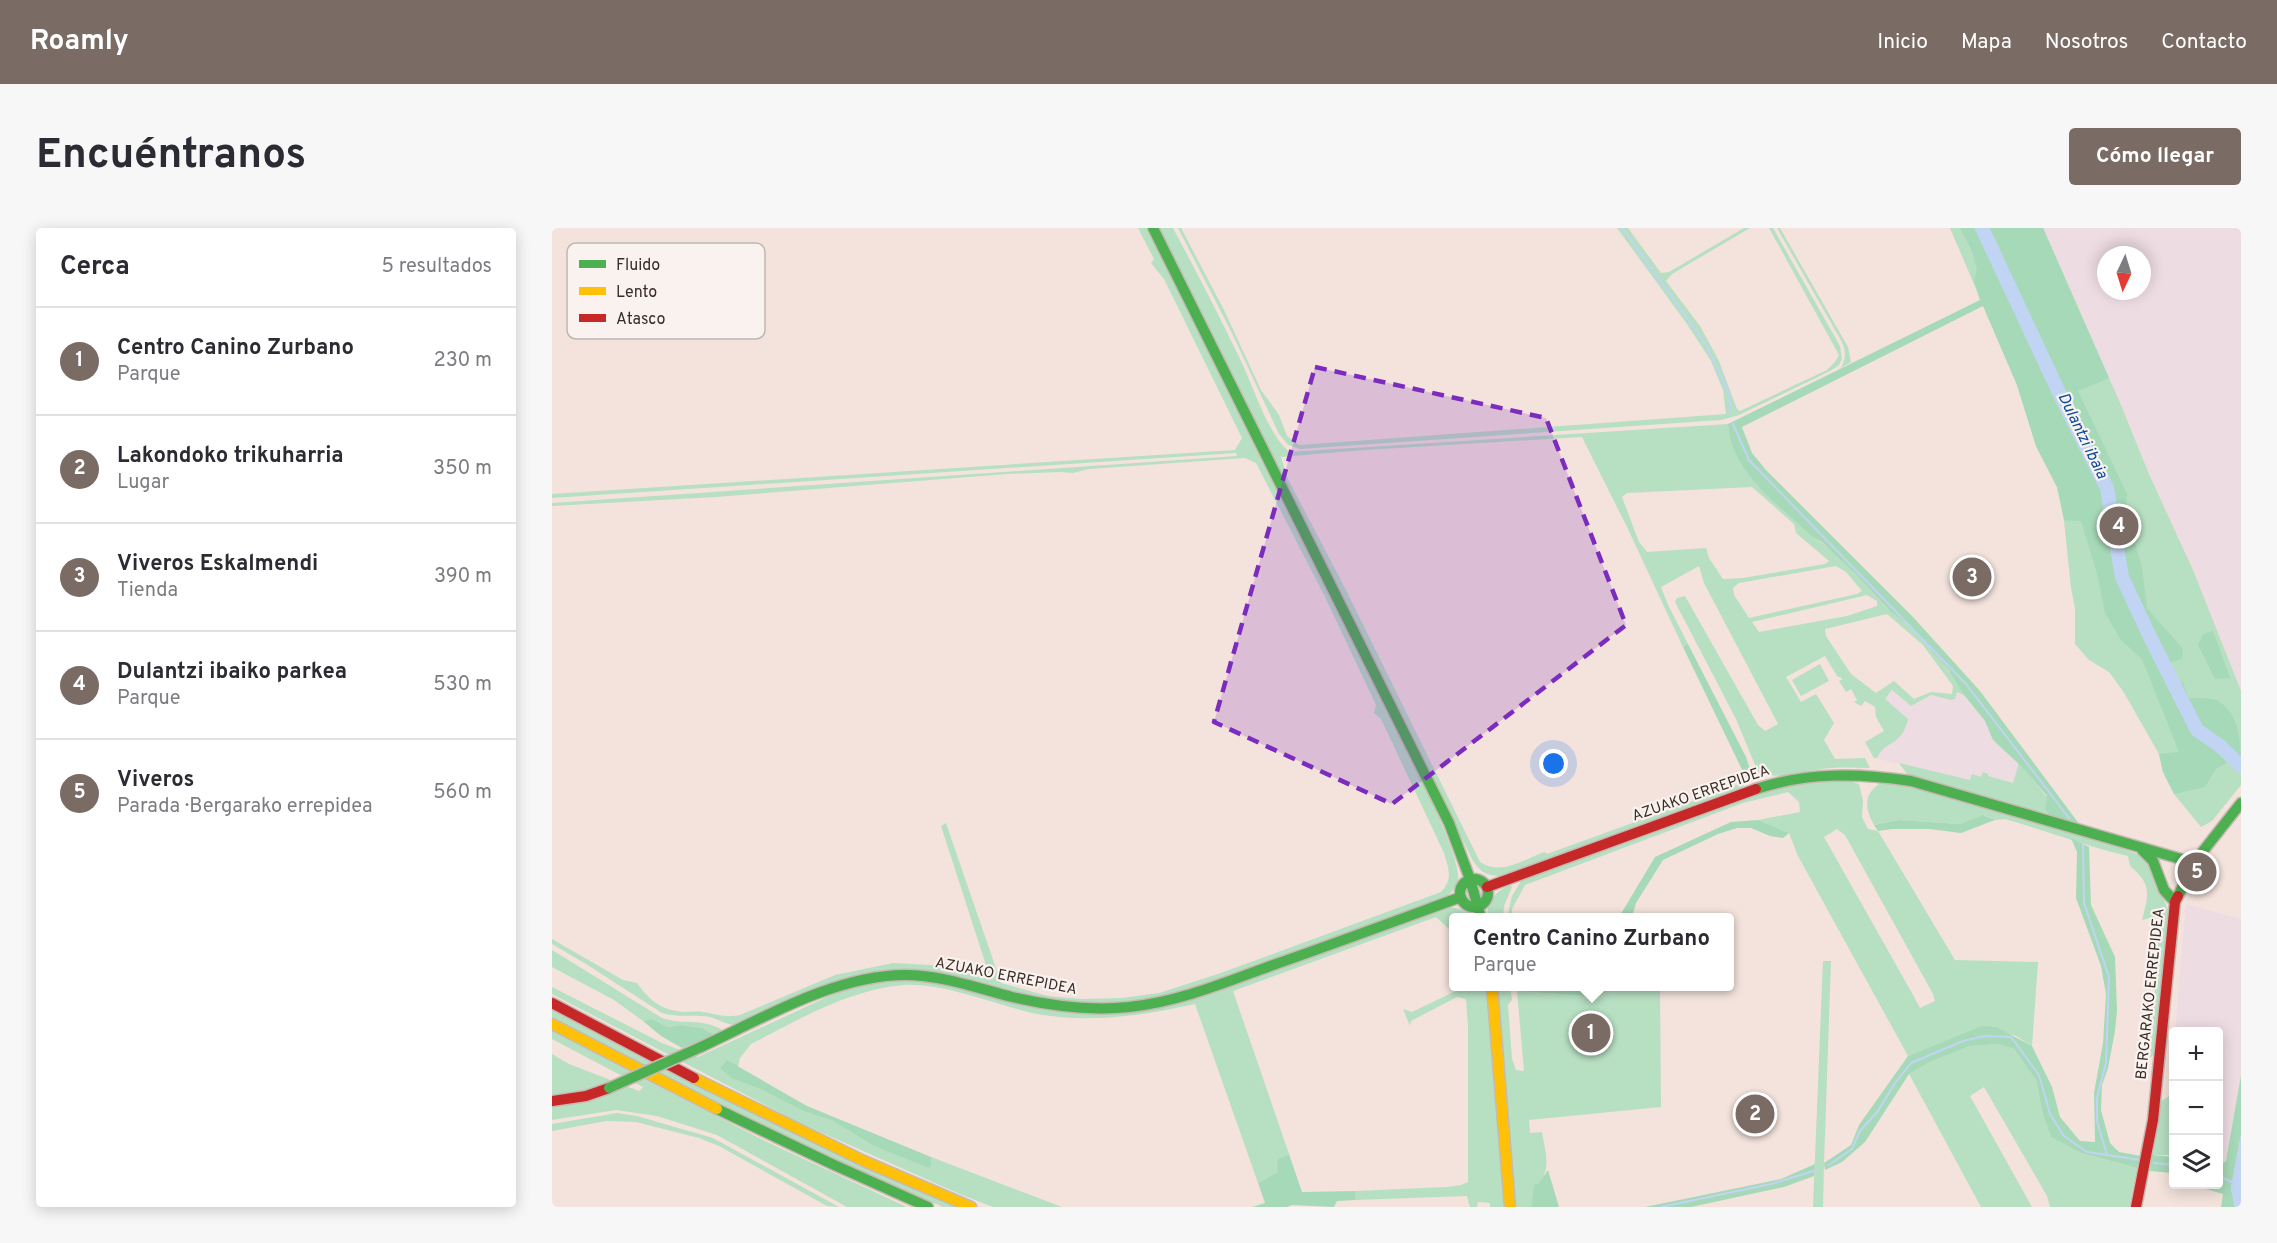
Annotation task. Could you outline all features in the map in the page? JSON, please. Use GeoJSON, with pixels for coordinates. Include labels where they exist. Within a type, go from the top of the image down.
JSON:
{"type":"FeatureCollection","features":[{"type":"Feature","properties":{"kind":"main road"},"geometry":{"type":"LineString","coordinates":[[1153,228],[1449,823],[1480,912]]}},
{"type":"Feature","properties":{"kind":"main road","name":"AZUAKO ERREPIDEA"},"geometry":{"type":"LineString","coordinates":[[1487,887],[1734,796],[1789,780],[1830,775],[1870,775],[1911,781],[2139,848],[2181,859],[2196,860]]}},
{"type":"Feature","properties":{"kind":"main road","name":"BERGARAKO ERREPIDEA"},"geometry":{"type":"LineString","coordinates":[[2136,1207],[2153,1120],[2175,902],[2196,860],[2241,803]]}},
{"type":"Feature","properties":{"kind":"main road"},"geometry":{"type":"LineString","coordinates":[[2139,848],[2153,861],[2164,890],[2175,902]]}},
{"type":"Feature","properties":{"kind":"main road"},"geometry":{"type":"LineString","coordinates":[[2160,880],[2166,864],[2181,859]]}},
{"type":"Feature","properties":{"kind":"main road"},"geometry":{"type":"LineString","coordinates":[[1470,879],[1483,882],[1487,887],[1488,895],[1480,912]]}},
{"type":"Feature","properties":{"kind":"main road"},"geometry":{"type":"LineString","coordinates":[[1470,879],[1461,886],[1461,897],[1468,906],[1480,912]]}},
{"type":"Feature","properties":{"kind":"main road","name":"AZUAKO ERREPIDEA"},"geometry":{"type":"LineString","coordinates":[[552,1101],[577,1098],[609,1088],[814,996],[850,983],[904,975],[935,978],[1025,1000],[1077,1008],[1127,1007],[1168,1000],[1216,985],[1461,897]]}},
{"type":"Feature","properties":{"kind":"main road"},"geometry":{"type":"LineString","coordinates":[[1492,991],[1510,1207]]}},
{"type":"Feature","properties":{"kind":"main road"},"geometry":{"type":"LineString","coordinates":[[552,1003],[828,1145],[971,1207]]}},
{"type":"Feature","properties":{"kind":"main road"},"geometry":{"type":"LineString","coordinates":[[552,1024],[808,1154],[928,1207]]}},
{"type":"Feature","properties":{"kind":"highlighted area"},"geometry":{"type":"Polygon","coordinates":[[[1315,367],[1546,418],[1626,625],[1392,804],[1214,722],[1315,367]]]}},
{"type":"Feature","properties":{"kind":"shaded area"},"geometry":{"type":"Polygon","coordinates":[[[2043,228],[2241,228],[2241,691],[2193,570],[2043,228]]]}},
{"type":"Feature","properties":{"kind":"shaded area"},"geometry":{"type":"Polygon","coordinates":[[[1893,690],[1911,706],[1931,695],[1952,700],[1955,699],[1957,692],[1964,695],[2022,767],[2045,802],[1966,779],[1874,758],[1868,747],[1891,734],[1885,699],[1893,690]]]}},
{"type":"Feature","properties":{"kind":"shaded area"},"geometry":{"type":"Polygon","coordinates":[[[2186,904],[2241,919],[2241,1075],[2226,1161],[2223,1163],[2223,1027],[2175,1027],[2186,904]]]}},
{"type":"Feature","properties":{"kind":"green space"},"geometry":{"type":"Polygon","coordinates":[[[1138,228],[1146,228],[1435,808],[1457,866],[1458,882],[1455,888],[1446,897],[1213,980],[1157,997],[1107,1004],[1047,999],[942,974],[891,970],[831,983],[734,1025],[710,1017],[662,1013],[552,944],[552,939],[623,980],[637,983],[652,1000],[662,1007],[676,1011],[726,1016],[740,1015],[835,975],[893,963],[931,965],[982,977],[985,962],[941,826],[946,823],[1001,983],[1048,996],[1083,999],[1122,998],[1159,993],[1218,974],[1441,892],[1449,878],[1444,853],[1381,719],[1374,713],[1376,705],[1324,595],[1256,463],[1245,458],[1089,469],[1073,473],[1007,474],[715,497],[552,506],[552,503],[1237,456],[1236,453],[552,498],[552,494],[1235,450],[1242,438],[1164,279],[1151,263],[1154,259],[1138,228]]]}},
{"type":"Feature","properties":{"kind":"green space"},"geometry":{"type":"Polygon","coordinates":[[[1160,228],[1173,228],[1232,343],[1267,421],[1289,452],[1728,424],[1737,458],[1759,487],[1811,536],[1843,560],[1888,609],[1918,633],[1940,658],[1964,695],[1957,692],[1955,699],[1951,700],[1931,695],[1911,706],[1892,690],[1885,699],[1908,719],[1902,735],[1885,748],[1877,758],[1874,758],[1865,742],[1884,731],[1876,717],[1875,707],[1865,701],[1861,706],[1854,702],[1857,700],[1851,689],[1846,692],[1839,681],[1843,679],[1837,676],[1825,656],[1786,677],[1801,702],[1816,694],[1834,723],[1824,740],[1835,759],[1865,758],[1870,768],[1832,768],[1776,776],[1758,772],[1736,719],[1675,602],[1677,598],[1685,596],[1758,725],[1765,731],[1778,724],[1704,583],[1699,566],[1661,587],[1688,644],[1683,647],[1582,437],[1281,457],[1287,477],[1346,590],[1480,862],[1488,866],[1504,867],[1544,852],[1547,854],[1737,785],[1752,775],[1741,789],[1503,876],[1484,872],[1471,857],[1160,228]],[[1752,487],[1627,493],[1622,497],[1639,542],[1647,552],[1706,548],[1709,558],[1723,579],[1743,578],[1825,564],[1829,561],[1796,533],[1794,524],[1752,487]],[[1836,566],[1739,583],[1733,588],[1734,595],[1749,618],[1862,591],[1846,572],[1836,566]],[[1867,595],[1752,622],[1759,632],[1847,616],[1877,606],[1877,601],[1867,595]],[[1887,614],[1825,629],[1826,636],[1851,674],[1876,693],[1894,681],[1914,699],[1931,692],[1952,694],[1953,686],[1923,645],[1887,614]]]}},
{"type":"Feature","properties":{"kind":"green space"},"geometry":{"type":"Polygon","coordinates":[[[1178,228],[1181,228],[1224,310],[1261,390],[1279,415],[1287,436],[1299,445],[1726,414],[1723,390],[1711,361],[1617,228],[1628,228],[1661,273],[1669,272],[1744,228],[1750,228],[1672,274],[1666,281],[1700,326],[1719,361],[1737,409],[1740,411],[1827,370],[1839,355],[1769,228],[1773,228],[1840,346],[1842,359],[1839,365],[1830,371],[1739,415],[1721,420],[1300,449],[1288,445],[1279,434],[1233,335],[1178,228]]]}},
{"type":"Feature","properties":{"kind":"green space"},"geometry":{"type":"Polygon","coordinates":[[[1777,228],[1780,228],[1848,347],[1851,362],[1841,368],[1845,355],[1842,342],[1777,228]]]}},
{"type":"Feature","properties":{"kind":"green space"},"geometry":{"type":"Polygon","coordinates":[[[1950,228],[2043,228],[2193,570],[2241,691],[2241,785],[2212,821],[2201,827],[2174,794],[2163,772],[2159,754],[2123,691],[2109,672],[2089,660],[2075,644],[2075,608],[2063,511],[2057,487],[2036,446],[2017,385],[1950,228]]]}},
{"type":"Feature","properties":{"kind":"green space"},"geometry":{"type":"Polygon","coordinates":[[[1960,228],[2043,228],[2109,378],[2078,391],[2127,494],[2126,511],[2142,568],[2147,608],[2183,649],[2182,659],[2168,663],[2170,672],[2183,683],[2189,698],[2215,700],[2226,707],[2238,732],[2241,771],[2228,762],[2216,769],[2205,787],[2174,794],[2163,772],[2159,754],[2179,752],[2142,659],[2121,640],[2105,613],[2097,573],[2081,521],[2064,520],[2057,487],[2036,446],[2017,385],[1983,306],[1742,427],[1752,453],[1766,470],[1913,617],[1980,691],[2080,825],[2049,815],[2045,809],[2047,796],[2022,767],[1993,740],[1985,721],[1964,695],[1948,669],[1909,625],[1890,611],[1854,572],[1822,542],[1811,536],[1759,487],[1737,458],[1728,424],[1980,300],[1974,281],[1977,269],[1972,251],[1960,228]]]}},
{"type":"Feature","properties":{"kind":"green space"},"geometry":{"type":"Polygon","coordinates":[[[2213,631],[2230,678],[2215,679],[2198,645],[2203,634],[2213,631]]]}},
{"type":"Feature","properties":{"kind":"green space"},"geometry":{"type":"Polygon","coordinates":[[[1688,644],[1746,757],[1752,775],[1746,778],[1683,647],[1688,644]]]}},
{"type":"Feature","properties":{"kind":"green space"},"geometry":{"type":"Polygon","coordinates":[[[1820,664],[1829,681],[1801,696],[1792,680],[1820,664]]]}},
{"type":"Feature","properties":{"kind":"green space"},"geometry":{"type":"Polygon","coordinates":[[[1899,763],[1970,780],[1972,774],[1981,777],[1983,772],[1988,776],[2013,783],[2019,763],[2047,797],[2045,809],[2049,815],[1907,774],[1899,763]]]}},
{"type":"Feature","properties":{"kind":"green space"},"geometry":{"type":"Polygon","coordinates":[[[1846,780],[1859,784],[1863,801],[1862,817],[1868,829],[1878,831],[1955,960],[2038,962],[2032,1046],[2016,1036],[1981,1026],[1908,1056],[1798,856],[1789,833],[1758,820],[1800,812],[1799,802],[1788,792],[1743,803],[1525,885],[1512,913],[1508,913],[1512,896],[1521,881],[1763,792],[1789,785],[1846,780]],[[1837,829],[1824,837],[1920,1008],[1935,1001],[1845,835],[1837,829]]]}},
{"type":"Feature","properties":{"kind":"green space"},"geometry":{"type":"Polygon","coordinates":[[[1880,783],[1900,784],[1931,791],[2145,857],[2154,868],[2168,910],[2155,1053],[2150,1058],[2160,915],[2142,920],[2147,890],[2142,878],[2130,866],[2128,856],[2005,819],[1995,820],[1984,815],[1960,824],[1899,820],[1874,825],[1867,802],[1871,792],[1880,783]]]}},
{"type":"Feature","properties":{"kind":"green space"},"geometry":{"type":"Polygon","coordinates":[[[1983,815],[1995,820],[1961,833],[1929,829],[1878,831],[1874,825],[1899,820],[1960,824],[1983,815]]]}},
{"type":"Feature","properties":{"kind":"green space"},"geometry":{"type":"Polygon","coordinates":[[[1758,820],[1789,833],[1783,838],[1770,836],[1751,828],[1737,828],[1718,834],[1663,860],[1636,903],[1633,913],[1621,913],[1655,857],[1731,822],[1758,820]]]}},
{"type":"Feature","properties":{"kind":"green space"},"geometry":{"type":"Polygon","coordinates":[[[2071,838],[2089,847],[2091,905],[2115,957],[2117,1011],[2108,1068],[2102,1085],[2101,1110],[2110,1143],[2119,1152],[2141,1156],[2137,1168],[2081,1153],[2051,1137],[2043,1115],[2036,1080],[2014,1049],[1998,1044],[1970,1046],[1930,1062],[1909,1074],[1865,1142],[1842,1162],[1825,1170],[1824,1163],[1851,1145],[1859,1125],[1908,1056],[1981,1026],[1996,1027],[2032,1046],[2052,1087],[2060,1117],[2080,1141],[2095,1142],[2094,1093],[2103,1043],[2106,994],[2101,966],[2076,898],[2077,852],[2071,838]]]}},
{"type":"Feature","properties":{"kind":"green space"},"geometry":{"type":"Polygon","coordinates":[[[1510,885],[1512,887],[1503,913],[1488,913],[1493,897],[1510,885]]]}},
{"type":"Feature","properties":{"kind":"green space"},"geometry":{"type":"Polygon","coordinates":[[[1448,907],[1468,913],[1449,913],[1449,930],[1436,917],[1233,991],[1289,1154],[1278,1160],[1278,1172],[1258,1183],[1195,1004],[1134,1015],[1073,1018],[1032,1013],[950,990],[903,985],[863,993],[825,1007],[751,1044],[740,1058],[738,1067],[727,1061],[733,1079],[760,1089],[803,1111],[833,1121],[872,1145],[931,1166],[931,1157],[1062,1207],[993,1207],[962,1195],[800,1123],[552,994],[552,987],[662,1043],[698,1057],[860,984],[913,980],[941,984],[1039,1009],[1073,1013],[1110,1013],[1149,1009],[1226,988],[1448,907]]]}},
{"type":"Feature","properties":{"kind":"green space"},"geometry":{"type":"Polygon","coordinates":[[[552,950],[662,1018],[706,1024],[721,1029],[721,1032],[715,1035],[702,1028],[681,1025],[668,1027],[652,1019],[643,1021],[614,1000],[552,967],[552,950]]]}},
{"type":"Feature","properties":{"kind":"green space"},"geometry":{"type":"Polygon","coordinates":[[[1823,961],[1831,961],[1823,1207],[1813,1207],[1823,961]]]}},
{"type":"Feature","properties":{"kind":"green space"},"geometry":{"type":"Polygon","coordinates":[[[1456,991],[1487,991],[1504,1207],[1490,1207],[1490,1203],[1478,1202],[1477,1207],[1470,1207],[1467,1196],[1355,1200],[1355,1191],[1447,1187],[1468,1182],[1466,999],[1457,997],[1411,1021],[1410,1026],[1403,1009],[1412,1012],[1456,991]]]}},
{"type":"Feature","properties":{"kind":"green space"},"geometry":{"type":"Polygon","coordinates":[[[1498,991],[1511,991],[1512,1000],[1508,1005],[1512,1059],[1516,1070],[1524,1071],[1517,991],[1584,996],[1595,991],[1660,991],[1661,1107],[1529,1120],[1530,1133],[1542,1132],[1546,1166],[1538,1184],[1534,1184],[1531,1207],[1516,1207],[1498,991]]]}},
{"type":"Feature","properties":{"kind":"green space"},"geometry":{"type":"Polygon","coordinates":[[[1517,991],[1595,991],[1584,996],[1517,991]]]}},
{"type":"Feature","properties":{"kind":"green space"},"geometry":{"type":"Polygon","coordinates":[[[552,1008],[957,1207],[943,1207],[893,1186],[746,1116],[552,1018],[552,1008]]]}},
{"type":"Feature","properties":{"kind":"green space"},"geometry":{"type":"Polygon","coordinates":[[[652,1019],[668,1027],[681,1025],[702,1028],[715,1035],[682,1048],[661,1036],[643,1021],[652,1019]]]}},
{"type":"Feature","properties":{"kind":"green space"},"geometry":{"type":"Polygon","coordinates":[[[552,1031],[761,1139],[907,1207],[847,1207],[717,1135],[657,1116],[616,1110],[552,1120],[552,1107],[584,1102],[617,1091],[603,1083],[586,1091],[552,1096],[552,1054],[569,1064],[639,1091],[643,1087],[552,1039],[552,1031]]]}},
{"type":"Feature","properties":{"kind":"green space"},"geometry":{"type":"Polygon","coordinates":[[[1998,1044],[2014,1049],[2036,1080],[2043,1115],[2051,1137],[2081,1153],[2137,1168],[2129,1207],[2050,1207],[2047,1196],[1984,1087],[1970,1096],[2032,1207],[1981,1207],[1909,1074],[1930,1062],[1970,1046],[1998,1044]]]}},
{"type":"Feature","properties":{"kind":"green space"},"geometry":{"type":"Polygon","coordinates":[[[727,1060],[807,1106],[931,1157],[931,1166],[929,1168],[872,1145],[833,1121],[803,1111],[760,1089],[733,1079],[720,1068],[727,1060]]]}},
{"type":"Feature","properties":{"kind":"green space"},"geometry":{"type":"Polygon","coordinates":[[[2241,1075],[2241,1135],[2231,1188],[2235,1207],[2221,1207],[2223,1194],[2206,1189],[2223,1189],[2223,1163],[2226,1161],[2241,1075]]]}},
{"type":"Feature","properties":{"kind":"green space"},"geometry":{"type":"Polygon","coordinates":[[[2169,1096],[2169,1155],[2153,1155],[2160,1102],[2169,1096]]]}},
{"type":"Feature","properties":{"kind":"green space"},"geometry":{"type":"Polygon","coordinates":[[[1752,1101],[1761,1104],[1764,1113],[1761,1122],[1752,1125],[1743,1122],[1740,1113],[1743,1104],[1752,1101]]]}},
{"type":"Feature","properties":{"kind":"green space"},"geometry":{"type":"Polygon","coordinates":[[[617,1113],[637,1116],[713,1138],[839,1207],[827,1206],[719,1146],[699,1138],[636,1122],[606,1121],[552,1131],[552,1124],[617,1113]]]}},
{"type":"Feature","properties":{"kind":"green space"},"geometry":{"type":"Polygon","coordinates":[[[1289,1154],[1302,1192],[1355,1191],[1355,1200],[1337,1201],[1334,1207],[1292,1205],[1252,1207],[1265,1203],[1258,1183],[1278,1172],[1277,1160],[1289,1154]]]}},
{"type":"Feature","properties":{"kind":"green space"},"geometry":{"type":"Polygon","coordinates":[[[2152,1155],[2169,1157],[2169,1173],[2150,1171],[2152,1155]]]}},
{"type":"Feature","properties":{"kind":"green space"},"geometry":{"type":"Polygon","coordinates":[[[1815,1164],[1814,1176],[1784,1187],[1691,1207],[1645,1207],[1781,1179],[1815,1164]]]}},
{"type":"Feature","properties":{"kind":"green space"},"geometry":{"type":"Polygon","coordinates":[[[1548,1170],[1559,1207],[1531,1207],[1534,1184],[1538,1184],[1548,1170]]]}},
{"type":"Feature","properties":{"kind":"water"},"geometry":{"type":"Polygon","coordinates":[[[2241,1135],[2241,1207],[2235,1207],[2231,1188],[2241,1135]]]}},
{"type":"Feature","properties":{"kind":"waterway"},"geometry":{"type":"LineString","coordinates":[[1622,228],[1706,344],[1729,394],[1731,412]]}},
{"type":"Feature","properties":{"kind":"waterway","name":"Dulantzi ibaia"},"geometry":{"type":"LineString","coordinates":[[1982,228],[2064,403],[2107,488],[2122,577],[2150,637],[2197,730],[2220,746],[2241,766]]}},
{"type":"Feature","properties":{"kind":"waterway"},"geometry":{"type":"LineString","coordinates":[[1733,424],[1749,460],[1966,684],[2069,818]]}},
{"type":"Feature","properties":{"kind":"waterway"},"geometry":{"type":"LineString","coordinates":[[2083,844],[2084,903],[2109,977],[2106,1063],[2097,1098],[2097,1121],[2107,1155]]}},
{"type":"Feature","properties":{"kind":"waterway"},"geometry":{"type":"LineString","coordinates":[[1829,1165],[1852,1149],[1860,1131],[1878,1111],[1895,1083],[1911,1063],[1963,1041],[1985,1036],[2011,1037],[2039,1075],[2050,1114],[2064,1136],[2087,1152],[2140,1160]]}},
{"type":"Feature","properties":{"kind":"waterway"},"geometry":{"type":"LineString","coordinates":[[2154,1163],[2169,1164]]}},
{"type":"Feature","properties":{"kind":"waterway"},"geometry":{"type":"LineString","coordinates":[[1661,1207],[1771,1184],[1817,1170]]}},
{"type":"Feature","properties":{"kind":"waterway"},"geometry":{"type":"LineString","coordinates":[[2223,1178],[2232,1182]]}},
{"type":"Feature","properties":{"kind":"traffic: fast"},"geometry":{"type":"LineString","coordinates":[[1153,228],[1449,823],[1470,879],[1480,913]]}},
{"type":"Feature","properties":{"kind":"traffic: fast"},"geometry":{"type":"LineString","coordinates":[[1756,789],[1794,779],[1833,776],[1872,776],[1911,781],[2181,859]]}},
{"type":"Feature","properties":{"kind":"traffic: fast"},"geometry":{"type":"LineString","coordinates":[[2178,896],[2196,860],[2241,803]]}},
{"type":"Feature","properties":{"kind":"traffic: fast"},"geometry":{"type":"LineString","coordinates":[[2142,850],[2153,861],[2164,890],[2175,902]]}},
{"type":"Feature","properties":{"kind":"traffic: fast"},"geometry":{"type":"LineString","coordinates":[[1474,879],[1484,883],[1488,893],[1484,903],[1474,907],[1464,903],[1460,893],[1464,883],[1474,879]]}},
{"type":"Feature","properties":{"kind":"traffic: fast"},"geometry":{"type":"LineString","coordinates":[[701,1047],[800,1000],[853,982],[879,977],[905,975],[932,977],[1012,997],[1070,1007],[1114,1008],[1166,1001],[1220,984],[1461,897]]}},
{"type":"Feature","properties":{"kind":"traffic: fast"},"geometry":{"type":"LineString","coordinates":[[609,1088],[701,1047]]}},
{"type":"Feature","properties":{"kind":"traffic: fast"},"geometry":{"type":"LineString","coordinates":[[717,1109],[928,1207]]}},
{"type":"Feature","properties":{"kind":"traffic: slow"},"geometry":{"type":"LineString","coordinates":[[1492,991],[1510,1207]]}},
{"type":"Feature","properties":{"kind":"traffic: slow"},"geometry":{"type":"LineString","coordinates":[[552,1024],[717,1109]]}},
{"type":"Feature","properties":{"kind":"traffic: slow"},"geometry":{"type":"LineString","coordinates":[[694,1078],[864,1161],[971,1207]]}},
{"type":"Feature","properties":{"kind":"traffic: jam"},"geometry":{"type":"LineString","coordinates":[[1487,887],[1756,789]]}},
{"type":"Feature","properties":{"kind":"traffic: jam"},"geometry":{"type":"LineString","coordinates":[[2136,1207],[2153,1120],[2175,902],[2178,896]]}},
{"type":"Feature","properties":{"kind":"traffic: jam"},"geometry":{"type":"LineString","coordinates":[[552,1003],[694,1078]]}},
{"type":"Feature","properties":{"kind":"traffic: jam"},"geometry":{"type":"LineString","coordinates":[[552,1101],[586,1096],[609,1088]]}},
{"type":"Feature","properties":{"kind":"place","name":"Dulantzi ibaiko parkea"},"geometry":{"type":"Point","coordinates":[2119,526]}},
{"type":"Feature","properties":{"kind":"place","name":"Viveros Eskalmendi"},"geometry":{"type":"Point","coordinates":[1972,577]}},
{"type":"Feature","properties":{"kind":"place","name":"Viveros"},"geometry":{"type":"Point","coordinates":[2197,872]}},
{"type":"Feature","properties":{"kind":"place","name":"Centro Canino Zurbano"},"geometry":{"type":"Point","coordinates":[1591,1033]}},
{"type":"Feature","properties":{"kind":"place","name":"Lakondoko trikuharria"},"geometry":{"type":"Point","coordinates":[1755,1114]}}]}
